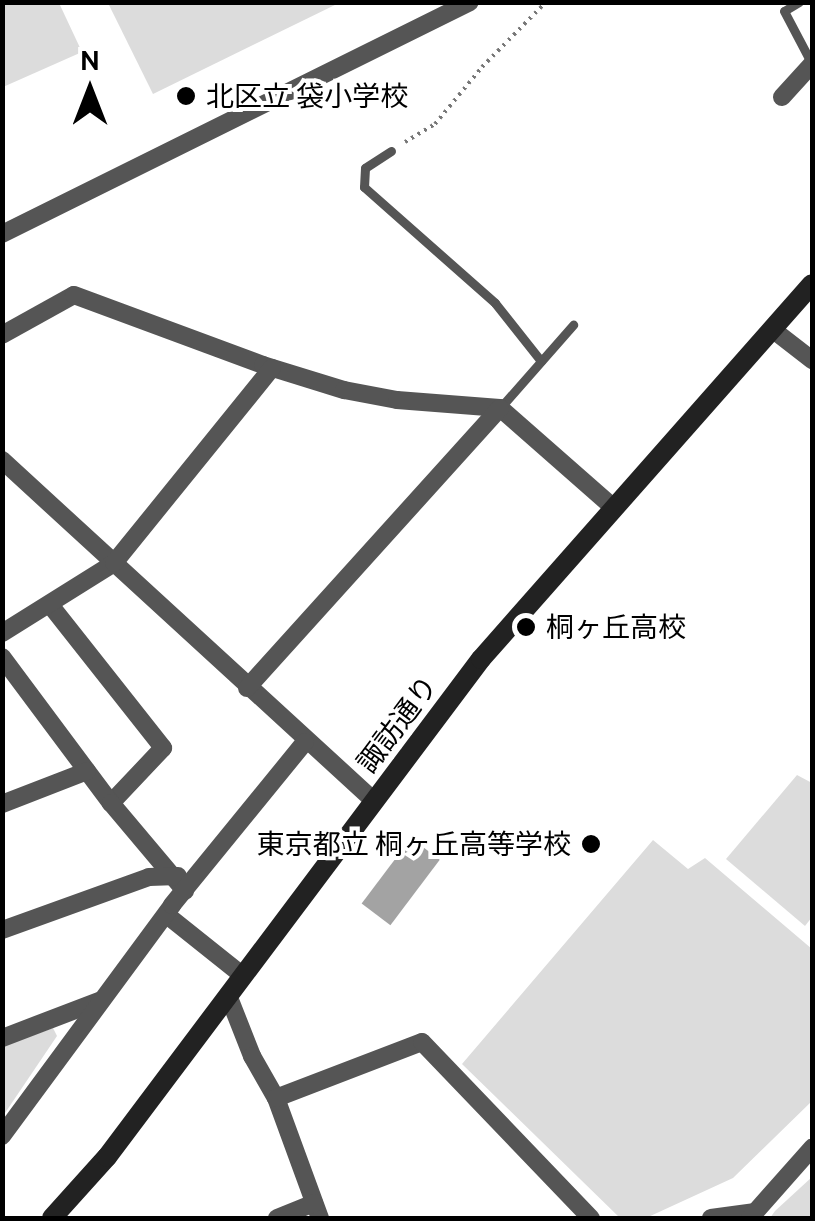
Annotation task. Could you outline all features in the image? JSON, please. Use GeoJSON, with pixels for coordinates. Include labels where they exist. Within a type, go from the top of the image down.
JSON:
{"type":"FeatureCollection","features":[{"type":"Feature","properties":{"kind":"street"},"geometry":{"type":"LineString","coordinates":[[2,234],[470,2]]}},
{"type":"Feature","properties":{"kind":"street"},"geometry":{"type":"LineString","coordinates":[[782,97],[812,64]]}},
{"type":"Feature","properties":{"kind":"street","name":"諏訪通り"},"geometry":{"type":"LineString","coordinates":[[52,1218],[96,1170],[481,659],[812,284]]}},
{"type":"Feature","properties":{"kind":"street"},"geometry":{"type":"LineString","coordinates":[[2,335],[74,295],[272,368],[397,400],[500,408],[614,508]]}},
{"type":"Feature","properties":{"kind":"street"},"geometry":{"type":"LineString","coordinates":[[772,329],[812,360]]}},
{"type":"Feature","properties":{"kind":"street"},"geometry":{"type":"LineString","coordinates":[[2,633],[51,606],[114,563],[272,368]]}},
{"type":"Feature","properties":{"kind":"street"},"geometry":{"type":"LineString","coordinates":[[247,688],[500,408]]}},
{"type":"Feature","properties":{"kind":"street"},"geometry":{"type":"LineString","coordinates":[[2,460],[305,742],[373,800]]}},
{"type":"Feature","properties":{"kind":"street"},"geometry":{"type":"LineString","coordinates":[[51,606],[163,748],[111,803]]}},
{"type":"Feature","properties":{"kind":"street"},"geometry":{"type":"LineString","coordinates":[[2,657],[111,803],[179,884]]}},
{"type":"Feature","properties":{"kind":"street"},"geometry":{"type":"LineString","coordinates":[[2,930],[149,877],[179,884],[199,876],[305,742]]}},
{"type":"Feature","properties":{"kind":"street"},"geometry":{"type":"LineString","coordinates":[[2,804],[87,771]]}},
{"type":"Feature","properties":{"kind":"street"},"geometry":{"type":"LineString","coordinates":[[2,1136],[99,1001],[168,916],[179,884]]}},
{"type":"Feature","properties":{"kind":"street"},"geometry":{"type":"LineString","coordinates":[[168,916],[242,975]]}},
{"type":"Feature","properties":{"kind":"street"},"geometry":{"type":"LineString","coordinates":[[228,995],[252,1056],[276,1098],[317,1211],[277,1218]]}},
{"type":"Feature","properties":{"kind":"street"},"geometry":{"type":"LineString","coordinates":[[2,1038],[99,1001]]}},
{"type":"Feature","properties":{"kind":"street"},"geometry":{"type":"LineString","coordinates":[[276,1098],[422,1042],[591,1218]]}},
{"type":"Feature","properties":{"kind":"street"},"geometry":{"type":"LineString","coordinates":[[711,1218],[752,1215],[812,1148]]}},
{"type":"Feature","properties":{"kind":"lane"},"geometry":{"type":"LineString","coordinates":[[799,2],[784,11],[812,64]]}},
{"type":"Feature","properties":{"kind":"lane"},"geometry":{"type":"LineString","coordinates":[[390,151],[364,168],[364,187],[496,302],[542,361]]}},
{"type":"Feature","properties":{"kind":"lane"},"geometry":{"type":"LineString","coordinates":[[500,408],[574,325]]}},
{"type":"Feature","properties":{"kind":"path"},"geometry":{"type":"LineString","coordinates":[[390,151],[435,124],[482,67],[546,2]]}},
{"type":"Feature","properties":{"kind":"shaded area"},"geometry":{"type":"Polygon","coordinates":[[[3,2],[59,3],[82,52],[3,87],[3,2]]]}},
{"type":"Feature","properties":{"kind":"shaded area"},"geometry":{"type":"Polygon","coordinates":[[[108,3],[339,3],[153,94],[108,3]]]}},
{"type":"Feature","properties":{"kind":"shaded area"},"geometry":{"type":"Polygon","coordinates":[[[797,775],[812,783],[812,917],[805,926],[726,859],[797,775]]]}},
{"type":"Feature","properties":{"kind":"shaded area"},"geometry":{"type":"Polygon","coordinates":[[[411,838],[440,860],[390,925],[362,903],[411,838]]]}},
{"type":"Feature","properties":{"kind":"shaded area"},"geometry":{"type":"Polygon","coordinates":[[[653,840],[688,869],[705,858],[812,949],[812,1101],[733,1178],[646,1218],[620,1218],[462,1064],[653,840]]]}},
{"type":"Feature","properties":{"kind":"shaded area"},"geometry":{"type":"Polygon","coordinates":[[[53,1028],[57,1036],[3,1116],[3,1046],[53,1028]]]}},
{"type":"Feature","properties":{"kind":"shaded area"},"geometry":{"type":"Polygon","coordinates":[[[812,1177],[812,1218],[770,1218],[775,1211],[812,1177]]]}},
{"type":"Feature","properties":{"kind":"place","name":"北区立 袋小学校"},"geometry":{"type":"Point","coordinates":[186,96]}},
{"type":"Feature","properties":{"kind":"place","name":"桐ヶ丘高校"},"geometry":{"type":"Point","coordinates":[526,627]}},
{"type":"Feature","properties":{"kind":"place","name":"東京都立 桐ヶ丘高等学校"},"geometry":{"type":"Point","coordinates":[591,844]}}]}
